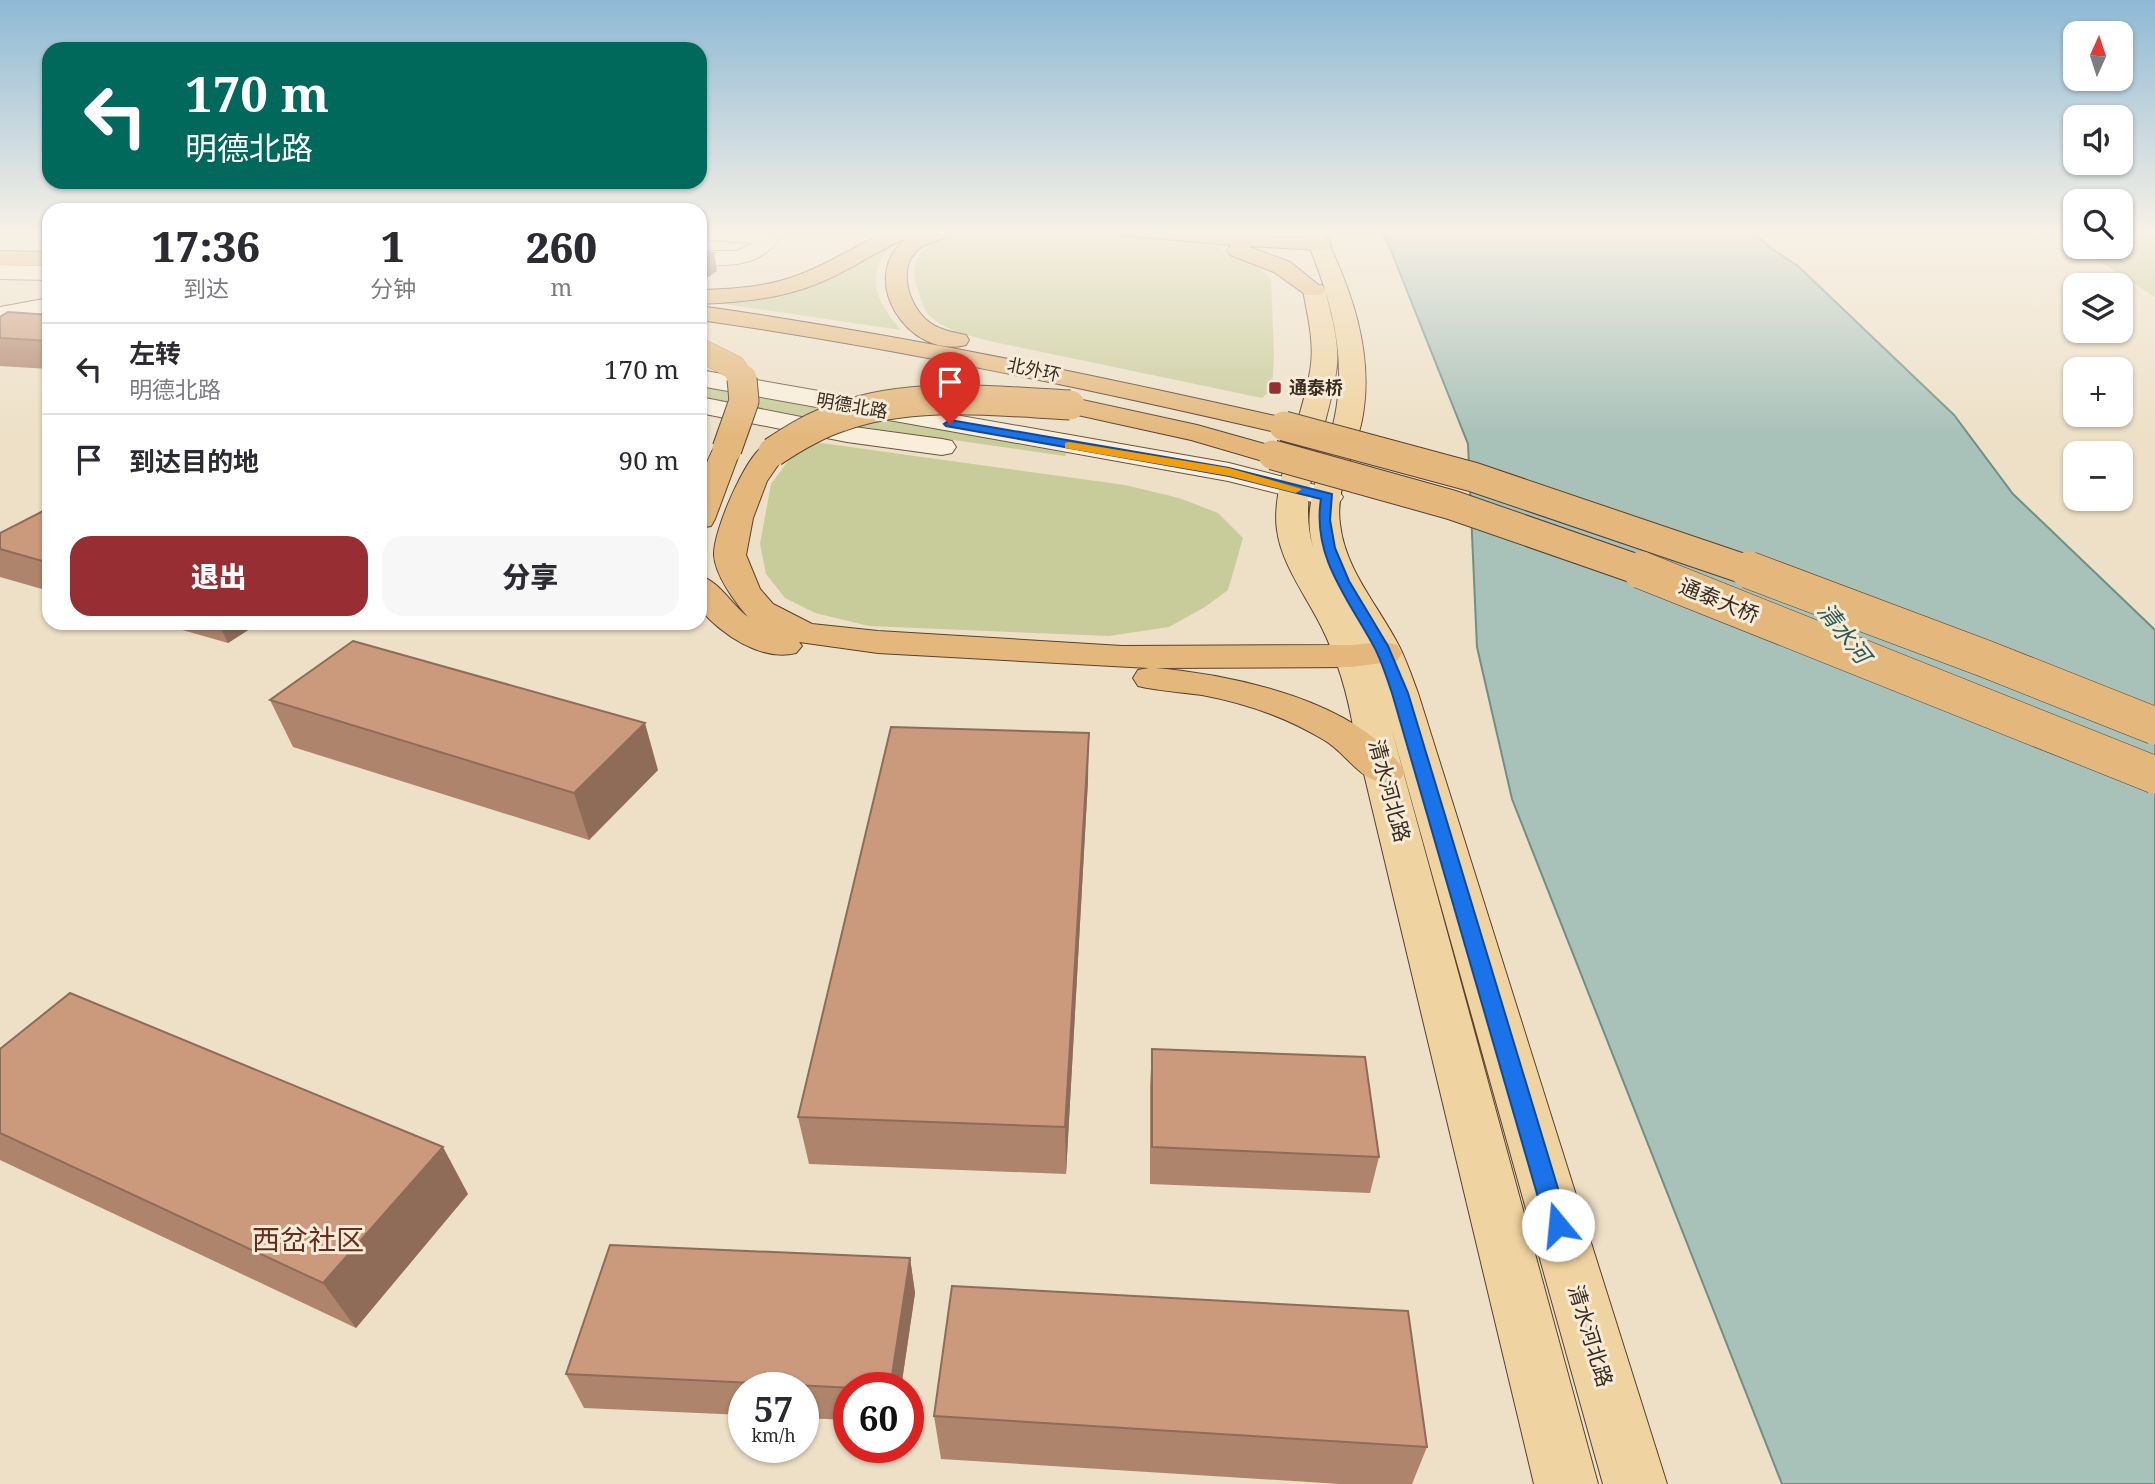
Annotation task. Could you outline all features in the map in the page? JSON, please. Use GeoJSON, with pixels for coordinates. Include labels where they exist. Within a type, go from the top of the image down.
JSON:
{"type":"FeatureCollection","features":[{"type":"Feature","properties":{"kind":"highway"},"geometry":{"type":"LineString","coordinates":[[899,298],[908,315],[923,329],[980,346],[1153,384],[1218,402],[1295,474]]}},
{"type":"Feature","properties":{"kind":"highway","name":"北外环"},"geometry":{"type":"LineString","coordinates":[[707,314],[803,327],[976,358],[1295,474]]}},
{"type":"Feature","properties":{"kind":"highway","name":"北外环"},"geometry":{"type":"LineString","coordinates":[[707,336],[834,356],[1197,433],[1295,474]]}},
{"type":"Feature","properties":{"kind":"highway"},"geometry":{"type":"LineString","coordinates":[[707,352],[736,368],[744,379],[745,402],[707,501]]}},
{"type":"Feature","properties":{"kind":"highway"},"geometry":{"type":"LineString","coordinates":[[1070,405],[962,399],[904,402],[848,412],[792,436],[773,452],[752,481],[738,518],[730,555],[745,592],[761,611],[804,633],[878,642],[1122,657],[1371,662]]}},
{"type":"Feature","properties":{"kind":"highway","name":"通泰大桥"},"geometry":{"type":"LineString","coordinates":[[1295,474],[1471,476],[1880,617],[2155,726]]}},
{"type":"Feature","properties":{"kind":"highway","name":"通泰大桥"},"geometry":{"type":"LineString","coordinates":[[1295,474],[1452,505],[1636,568],[2155,775]]}},
{"type":"Feature","properties":{"kind":"highway"},"geometry":{"type":"LineString","coordinates":[[707,596],[717,611],[758,638],[829,660],[1194,682],[1289,707],[1342,734],[1385,772]]}},
{"type":"Feature","properties":{"kind":"highway"},"geometry":{"type":"LineString","coordinates":[[1138,677],[1371,662]]}},
{"type":"Feature","properties":{"kind":"main road","name":"清水河北路"},"geometry":{"type":"LineString","coordinates":[[1316,298],[1324,341],[1324,365],[1295,474],[1292,529],[1299,552],[1371,662],[1400,693],[1634,1484]]}},
{"type":"Feature","properties":{"kind":"main road","name":"清水河北路"},"geometry":{"type":"LineString","coordinates":[[1295,474],[1349,417],[1354,385],[1354,354],[1350,333],[1334,298]]}},
{"type":"Feature","properties":{"kind":"main road"},"geometry":{"type":"LineString","coordinates":[[0,314],[42,304]]}},
{"type":"Feature","properties":{"kind":"main road"},"geometry":{"type":"LineString","coordinates":[[0,323],[42,305]]}},
{"type":"Feature","properties":{"kind":"main road","name":"明德北路"},"geometry":{"type":"LineString","coordinates":[[707,380],[1229,472],[1295,474]]}},
{"type":"Feature","properties":{"kind":"main road","name":"明德北路"},"geometry":{"type":"LineString","coordinates":[[707,406],[847,434],[1112,469],[1295,474]]}},
{"type":"Feature","properties":{"kind":"main road","name":"清水河北路"},"geometry":{"type":"LineString","coordinates":[[1371,662],[1366,691],[1385,772],[1566,1484]]}},
{"type":"Feature","properties":{"kind":"green space"},"geometry":{"type":"Polygon","coordinates":[[[754,298],[880,298],[901,330],[724,304],[754,298]]]}},
{"type":"Feature","properties":{"kind":"green space"},"geometry":{"type":"Polygon","coordinates":[[[921,298],[1272,298],[1272,389],[1262,398],[994,342],[943,326],[929,315],[921,298]]]}},
{"type":"Feature","properties":{"kind":"green space"},"geometry":{"type":"Polygon","coordinates":[[[707,386],[1066,453],[1065,456],[778,415],[707,400],[707,386]]]}},
{"type":"Feature","properties":{"kind":"green space"},"geometry":{"type":"Polygon","coordinates":[[[814,442],[1125,485],[1179,498],[1218,513],[1243,538],[1228,590],[1205,607],[1169,627],[1109,636],[869,626],[815,613],[785,598],[766,574],[760,544],[771,484],[791,457],[814,442]]]}},
{"type":"Feature","properties":{"kind":"water","name":"清水河"},"geometry":{"type":"Polygon","coordinates":[[[1410,298],[1832,298],[1954,415],[2013,494],[2155,630],[2155,1484],[1782,1484],[1512,799],[1477,647],[1468,444],[1410,298]]]}},
{"type":"Feature","properties":{"kind":"building"},"geometry":{"type":"Polygon","coordinates":[[[8,312],[42,314],[42,341],[0,338],[0,317],[8,312]]]}},
{"type":"Feature","properties":{"kind":"building"},"geometry":{"type":"Polygon","coordinates":[[[42,512],[42,561],[0,549],[0,533],[42,512]]]}},
{"type":"Feature","properties":{"kind":"building"},"geometry":{"type":"Polygon","coordinates":[[[353,641],[645,723],[574,793],[270,700],[353,641]]]}},
{"type":"Feature","properties":{"kind":"building"},"geometry":{"type":"Polygon","coordinates":[[[891,727],[1089,733],[1065,1127],[798,1117],[891,727]]]}},
{"type":"Feature","properties":{"kind":"building"},"geometry":{"type":"Polygon","coordinates":[[[70,993],[443,1147],[323,1283],[0,1133],[0,1049],[70,993]]]}},
{"type":"Feature","properties":{"kind":"building"},"geometry":{"type":"Polygon","coordinates":[[[1152,1049],[1365,1057],[1379,1157],[1152,1147],[1152,1049]]]}},
{"type":"Feature","properties":{"kind":"building"},"geometry":{"type":"Polygon","coordinates":[[[610,1245],[910,1258],[892,1372],[833,1372],[833,1387],[819,1386],[819,1372],[728,1372],[728,1382],[566,1374],[610,1245]]]}},
{"type":"Feature","properties":{"kind":"building"},"geometry":{"type":"Polygon","coordinates":[[[952,1286],[1408,1311],[1427,1447],[934,1416],[952,1286]]]}},
{"type":"Feature","properties":{"kind":"slow traffic"},"geometry":{"type":"LineString","coordinates":[[1069,445],[1229,472],[1296,489]]}},
{"type":"Feature","properties":{"kind":"place","name":"通泰桥"},"geometry":{"type":"Point","coordinates":[1275,388]}},
{"type":"Feature","properties":{"kind":"district","name":"西岔社区"},"geometry":{"type":"Point","coordinates":[308,1240]}},
{"type":"Feature","properties":{"kind":"route"},"geometry":{"type":"LineString","coordinates":[[950,424],[1229,472],[1328,497],[1324,520],[1329,548],[1342,581],[1381,646],[1400,693],[1558,1225]]}}]}
